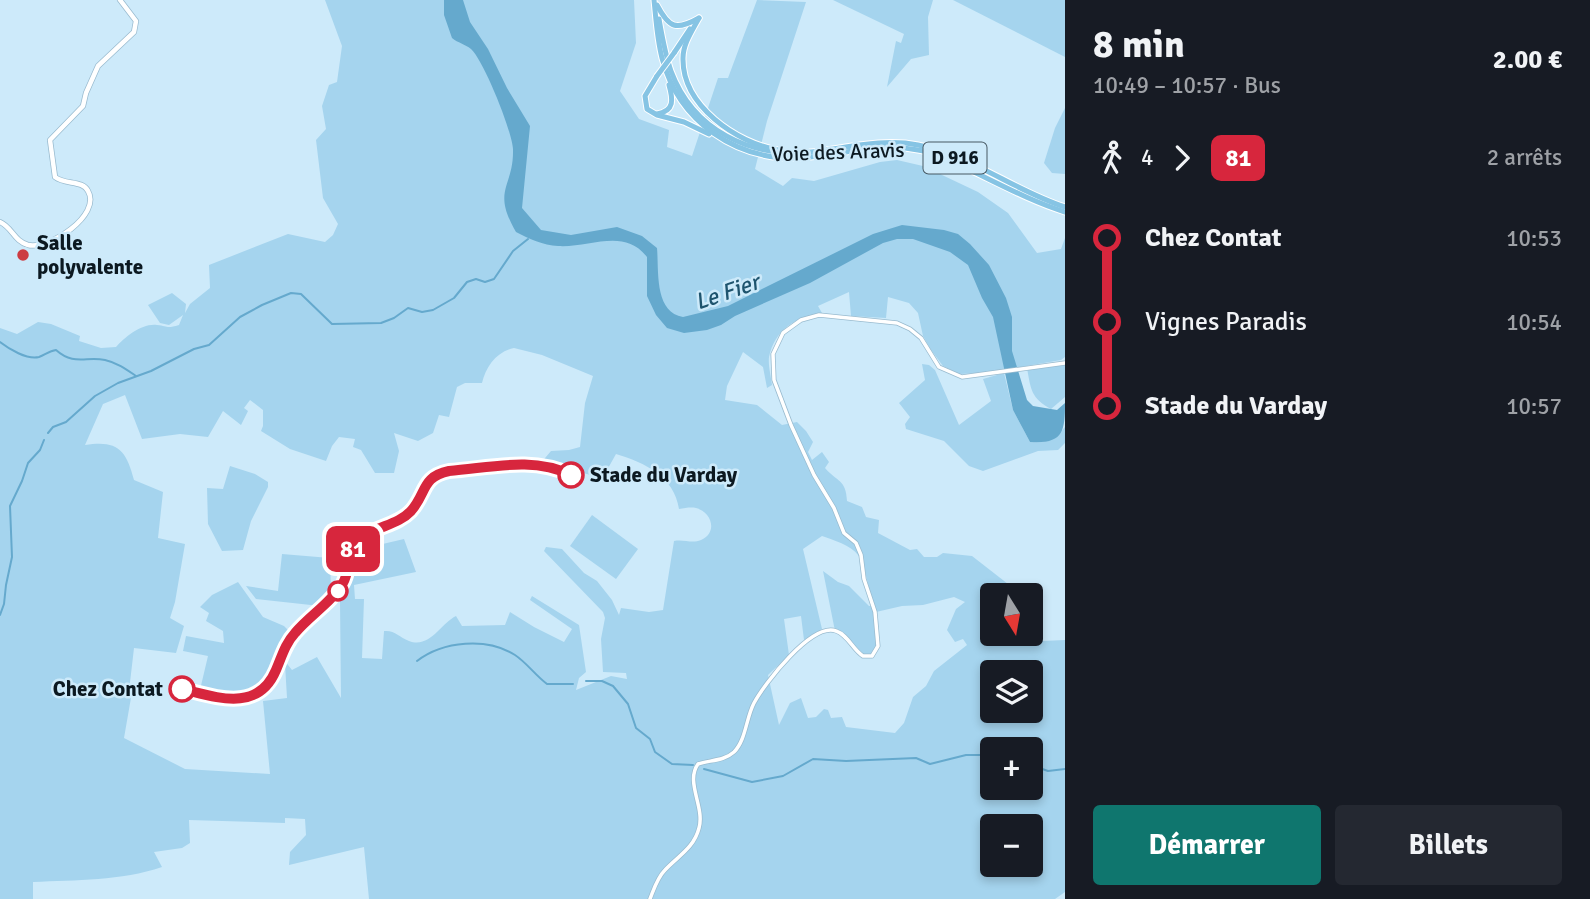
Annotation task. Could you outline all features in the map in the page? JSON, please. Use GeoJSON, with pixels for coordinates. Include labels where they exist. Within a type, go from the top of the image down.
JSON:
{"type":"FeatureCollection","features":[{"type":"Feature","properties":{"kind":"highway"},"geometry":{"type":"LineString","coordinates":[[656,2],[666,20],[674,25],[686,25],[699,18]]}},
{"type":"Feature","properties":{"kind":"highway","name":"Voie des Aravis"},"geometry":{"type":"LineString","coordinates":[[656,2],[660,49],[675,90],[702,126],[724,141],[751,153],[784,158],[880,148],[918,149],[945,158],[1030,199],[1065,210]]}},
{"type":"Feature","properties":{"kind":"highway","name":"Voie des Aravis"},"geometry":{"type":"LineString","coordinates":[[656,2],[672,74],[687,103],[723,135],[749,147],[780,153],[886,143],[921,145],[954,157],[1065,210]]}},
{"type":"Feature","properties":{"kind":"highway"},"geometry":{"type":"LineString","coordinates":[[699,18],[684,48],[683,65],[697,98],[718,122],[736,135],[774,149],[805,152]]}},
{"type":"Feature","properties":{"kind":"highway"},"geometry":{"type":"LineString","coordinates":[[699,18],[644,98],[647,109],[654,114],[687,123],[724,141]]}},
{"type":"Feature","properties":{"kind":"highway"},"geometry":{"type":"LineString","coordinates":[[674,53],[684,48]]}},
{"type":"Feature","properties":{"kind":"highway"},"geometry":{"type":"LineString","coordinates":[[654,114],[664,112],[673,102],[665,67]]}},
{"type":"Feature","properties":{"kind":"main road"},"geometry":{"type":"LineString","coordinates":[[0,222],[21,242],[37,246],[62,234],[88,212],[91,200],[88,189],[84,185],[66,183],[55,177],[50,140],[83,106],[98,66],[131,36],[136,26],[130,11],[120,0]]}},
{"type":"Feature","properties":{"kind":"street"},"geometry":{"type":"LineString","coordinates":[[650,899],[659,877],[694,842],[700,827],[695,768],[698,764],[728,757],[735,751],[754,702],[794,652],[811,637],[829,630],[839,632],[863,656],[872,656],[878,646],[875,610],[864,579],[856,543],[844,533],[834,508],[814,475],[774,380],[773,354],[783,333],[801,320],[819,316],[897,323],[918,335],[939,367],[969,377],[1065,363]]}},
{"type":"Feature","properties":{"kind":"shaded area"},"geometry":{"type":"Polygon","coordinates":[[[325,0],[634,0],[636,43],[620,91],[639,119],[669,130],[667,147],[692,156],[718,78],[728,78],[757,0],[806,2],[767,121],[755,169],[783,186],[792,178],[814,181],[880,162],[897,160],[923,166],[978,192],[1008,213],[1037,253],[1061,249],[1065,238],[1065,357],[1061,360],[985,373],[959,374],[943,366],[931,350],[923,336],[918,313],[909,303],[888,297],[886,318],[851,316],[849,292],[818,306],[822,313],[795,321],[776,339],[769,357],[772,385],[767,388],[763,367],[743,352],[727,386],[725,400],[757,405],[782,425],[797,422],[813,442],[808,452],[812,460],[822,452],[829,462],[825,468],[843,485],[847,501],[862,507],[866,517],[879,520],[878,533],[910,550],[917,549],[924,557],[937,557],[943,553],[972,556],[1007,583],[980,583],[980,646],[1043,646],[1043,641],[1065,640],[1065,892],[1055,899],[369,899],[364,847],[289,865],[290,852],[306,835],[305,819],[285,818],[285,823],[189,820],[190,843],[182,848],[154,852],[162,867],[115,877],[33,882],[33,899],[0,899],[0,328],[17,334],[38,322],[51,324],[80,336],[79,341],[101,348],[116,347],[140,328],[151,325],[169,327],[179,325],[183,315],[169,325],[160,323],[148,305],[172,293],[186,304],[185,313],[190,304],[210,288],[209,265],[288,234],[325,242],[333,235],[338,224],[323,198],[316,140],[326,129],[322,106],[329,85],[337,82],[342,46],[325,0]],[[514,348],[493,361],[482,383],[465,383],[457,387],[449,417],[439,415],[433,433],[418,441],[394,433],[399,451],[394,473],[375,473],[361,450],[353,447],[355,439],[339,437],[326,461],[290,449],[261,431],[263,410],[250,400],[244,408],[248,411],[241,425],[223,411],[208,437],[180,434],[142,439],[125,395],[103,404],[85,445],[105,444],[118,449],[127,461],[134,480],[163,492],[158,538],[185,544],[170,618],[184,626],[176,653],[134,648],[129,691],[132,692],[124,738],[185,769],[270,774],[263,701],[287,698],[285,664],[280,662],[266,687],[248,698],[225,700],[199,694],[208,656],[183,651],[186,636],[224,643],[223,631],[206,621],[209,613],[200,607],[212,595],[238,582],[263,617],[284,626],[290,632],[277,651],[292,670],[317,657],[341,698],[340,601],[335,595],[320,606],[256,599],[246,586],[278,591],[282,554],[330,558],[331,594],[345,587],[353,554],[357,550],[404,539],[416,572],[354,585],[355,599],[364,599],[362,658],[382,659],[384,631],[416,643],[435,634],[456,616],[462,626],[505,625],[510,612],[564,642],[572,629],[530,600],[532,596],[579,625],[586,672],[579,678],[576,690],[611,676],[627,679],[626,673],[603,672],[603,612],[544,551],[546,547],[562,549],[584,573],[597,581],[612,600],[619,615],[621,608],[649,612],[663,610],[674,541],[701,540],[710,533],[711,523],[702,510],[679,509],[671,488],[656,472],[616,454],[602,479],[540,464],[551,451],[580,447],[585,403],[593,376],[542,355],[514,348]],[[822,536],[803,549],[822,629],[804,640],[801,616],[784,619],[789,655],[768,675],[779,725],[790,703],[801,698],[808,718],[816,717],[824,709],[828,710],[831,718],[842,717],[846,727],[895,733],[904,723],[913,697],[926,686],[934,671],[967,645],[963,639],[955,642],[947,630],[956,609],[965,602],[954,597],[876,612],[878,643],[875,654],[863,656],[835,631],[823,571],[849,586],[869,606],[873,606],[861,560],[855,551],[822,536]]]}},
{"type":"Feature","properties":{"kind":"shaded area"},"geometry":{"type":"Polygon","coordinates":[[[444,0],[463,0],[470,22],[530,126],[522,208],[541,230],[571,235],[617,227],[642,236],[657,248],[658,279],[667,307],[674,314],[683,317],[728,306],[873,234],[902,225],[958,234],[989,265],[1006,298],[1012,317],[1012,351],[1027,400],[1033,406],[1057,410],[1065,403],[1063,429],[1060,434],[1049,441],[1030,442],[1013,410],[993,317],[968,265],[950,252],[913,239],[897,239],[883,243],[810,283],[735,316],[721,325],[684,333],[667,328],[656,315],[647,296],[647,257],[638,248],[617,241],[570,246],[552,245],[516,232],[504,197],[513,149],[508,127],[490,81],[476,56],[469,47],[452,38],[444,15],[444,0]]]}},
{"type":"Feature","properties":{"kind":"shaded area"},"geometry":{"type":"Polygon","coordinates":[[[833,0],[933,0],[928,17],[929,55],[911,59],[887,87],[896,41],[901,43],[904,34],[833,0]]]}},
{"type":"Feature","properties":{"kind":"shaded area"},"geometry":{"type":"Polygon","coordinates":[[[953,0],[1065,0],[1065,57],[953,0]]]}},
{"type":"Feature","properties":{"kind":"shaded area"},"geometry":{"type":"Polygon","coordinates":[[[1065,108],[1065,174],[1052,173],[1044,163],[1055,128],[1065,108]]]}},
{"type":"Feature","properties":{"kind":"shaded area"},"geometry":{"type":"Polygon","coordinates":[[[922,364],[935,370],[959,425],[991,401],[983,379],[1004,373],[1013,410],[1030,442],[1050,440],[1065,427],[1065,443],[1058,450],[1038,451],[983,471],[969,466],[944,441],[906,429],[905,424],[910,417],[899,403],[925,380],[922,364]]]}},
{"type":"Feature","properties":{"kind":"shaded area"},"geometry":{"type":"Polygon","coordinates":[[[1065,365],[1065,397],[1051,409],[1033,393],[1027,368],[1065,365]]]}},
{"type":"Feature","properties":{"kind":"shaded area"},"geometry":{"type":"Polygon","coordinates":[[[230,466],[255,474],[268,482],[268,487],[251,521],[243,550],[222,551],[208,524],[207,488],[223,489],[230,466]]]}},
{"type":"Feature","properties":{"kind":"shaded area"},"geometry":{"type":"Polygon","coordinates":[[[592,515],[638,549],[616,579],[570,546],[592,515]]]}},
{"type":"Feature","properties":{"kind":"waterway"},"geometry":{"type":"LineString","coordinates":[[48,433],[53,427],[66,422],[95,396],[118,383],[209,345],[240,317],[291,293],[301,294],[332,324],[381,323],[408,308],[422,312],[433,310],[454,298],[467,282],[494,279],[513,251],[528,239]]}},
{"type":"Feature","properties":{"kind":"waterway"},"geometry":{"type":"LineString","coordinates":[[0,342],[13,351],[34,358],[56,350],[69,358],[105,360],[136,376]]}},
{"type":"Feature","properties":{"kind":"waterway"},"geometry":{"type":"LineString","coordinates":[[0,615],[12,557],[10,506],[28,463],[40,450],[44,440]]}},
{"type":"Feature","properties":{"kind":"waterway"},"geometry":{"type":"LineString","coordinates":[[417,661],[439,649],[479,644],[504,649],[515,655],[547,684],[573,684]]}},
{"type":"Feature","properties":{"kind":"waterway"},"geometry":{"type":"LineString","coordinates":[[586,681],[602,681],[613,686],[628,704],[636,728],[650,739],[655,752],[672,764],[693,765]]}},
{"type":"Feature","properties":{"kind":"waterway"},"geometry":{"type":"LineString","coordinates":[[704,769],[752,782],[783,776],[813,759],[846,761],[916,758],[930,764],[966,755],[980,755]]}},
{"type":"Feature","properties":{"kind":"waterway"},"geometry":{"type":"LineString","coordinates":[[1043,769],[1065,769]]}},
{"type":"Feature","properties":{"kind":"bus line","name":"81"},"geometry":{"type":"LineString","coordinates":[[182,689],[232,700],[253,695],[264,687],[275,672],[287,642],[333,597],[346,578],[349,559],[357,542],[407,515],[416,504],[427,481],[437,474],[524,463],[552,467],[571,475]]}},
{"type":"Feature","properties":{"kind":"place","name":"Salle polyvalente"},"geometry":{"type":"Point","coordinates":[23,255]}},
{"type":"Feature","properties":{"kind":"place","name":"Stade du Varday"},"geometry":{"type":"Point","coordinates":[571,475]}},
{"type":"Feature","properties":{"kind":"place","name":"Chez Contat"},"geometry":{"type":"Point","coordinates":[182,689]}},
{"type":"Feature","properties":{"kind":"water label","name":"Le Fier"},"geometry":{"type":"Point","coordinates":[727,292]}}]}
